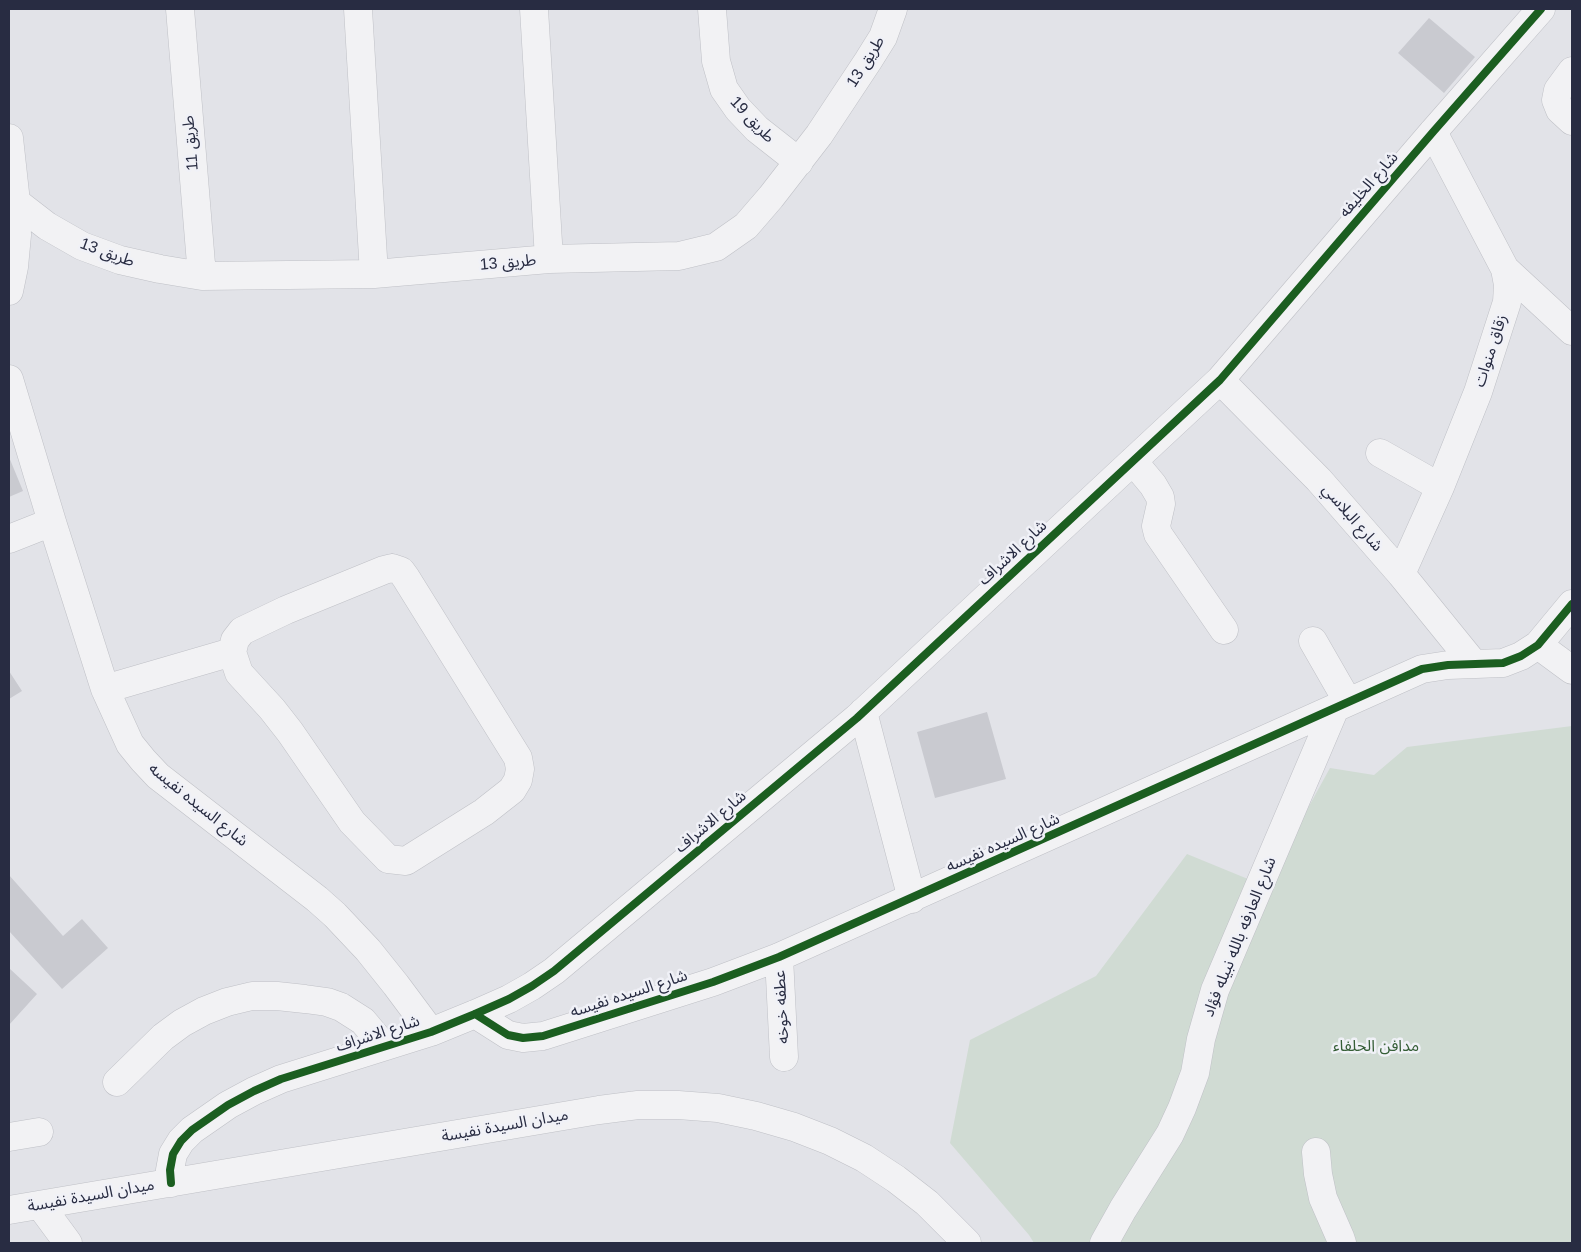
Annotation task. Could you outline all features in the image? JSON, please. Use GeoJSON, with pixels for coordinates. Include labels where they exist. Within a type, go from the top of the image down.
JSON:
{"type":"FeatureCollection","features":[{"type":"Feature","properties":{"kind":"street","name":"طريق 11"},"geometry":{"type":"LineString","coordinates":[[180,9],[202,276]]}},
{"type":"Feature","properties":{"kind":"street"},"geometry":{"type":"LineString","coordinates":[[358,9],[374,274]]}},
{"type":"Feature","properties":{"kind":"street"},"geometry":{"type":"LineString","coordinates":[[534,9],[549,259]]}},
{"type":"Feature","properties":{"kind":"street","name":"طريق 19"},"geometry":{"type":"LineString","coordinates":[[712,9],[716,61],[724,89],[738,109],[757,129],[798,162]]}},
{"type":"Feature","properties":{"kind":"street","name":"طريق 13"},"geometry":{"type":"LineString","coordinates":[[16,202],[47,226],[82,246],[120,260],[202,276],[374,274],[549,259],[679,256],[716,246],[746,226],[819,135],[878,45],[893,9]]}},
{"type":"Feature","properties":{"kind":"street","name":"شارع الخليفه"},"geometry":{"type":"LineString","coordinates":[[1220,380],[1541,9]]}},
{"type":"Feature","properties":{"kind":"street"},"geometry":{"type":"LineString","coordinates":[[1572,71],[1558,90],[1556,100],[1560,110],[1572,121]]}},
{"type":"Feature","properties":{"kind":"street","name":"زقاق منوات"},"geometry":{"type":"LineString","coordinates":[[1401,574],[1440,487],[1478,392],[1507,302],[1508,285],[1505,269],[1433,132]]}},
{"type":"Feature","properties":{"kind":"street"},"geometry":{"type":"LineString","coordinates":[[9,138],[16,202],[17,234],[14,267],[9,291]]}},
{"type":"Feature","properties":{"kind":"street"},"geometry":{"type":"LineString","coordinates":[[1505,269],[1572,331]]}},
{"type":"Feature","properties":{"kind":"street","name":"شارع السيده نفيسه"},"geometry":{"type":"LineString","coordinates":[[9,379],[105,689],[130,744],[158,776],[335,915],[368,950],[431,1032]]}},
{"type":"Feature","properties":{"kind":"street","name":"شارع الاشراف"},"geometry":{"type":"LineString","coordinates":[[170,1183],[173,1154],[181,1141],[192,1130],[228,1105],[280,1079],[431,1032],[475,1014],[524,990],[554,971],[863,712],[1220,380]]}},
{"type":"Feature","properties":{"kind":"street","name":"شارع البلاسي"},"geometry":{"type":"LineString","coordinates":[[1220,380],[1318,480],[1401,574],[1474,664]]}},
{"type":"Feature","properties":{"kind":"street"},"geometry":{"type":"LineString","coordinates":[[1380,453],[1440,487]]}},
{"type":"Feature","properties":{"kind":"street"},"geometry":{"type":"LineString","coordinates":[[1133,461],[1157,490],[1160,497],[1161,504],[1156,526],[1158,534],[1224,630]]}},
{"type":"Feature","properties":{"kind":"street"},"geometry":{"type":"LineString","coordinates":[[9,539],[52,522]]}},
{"type":"Feature","properties":{"kind":"street"},"geometry":{"type":"LineString","coordinates":[[392,568],[401,571],[518,758],[520,769],[518,780],[512,790],[484,812],[406,861],[388,859],[352,822],[290,732],[239,673],[232,652],[234,640],[242,631],[286,610],[384,570],[392,568]]}},
{"type":"Feature","properties":{"kind":"street"},"geometry":{"type":"LineString","coordinates":[[1572,604],[1538,645],[1572,670]]}},
{"type":"Feature","properties":{"kind":"street"},"geometry":{"type":"LineString","coordinates":[[1313,641],[1341,705]]}},
{"type":"Feature","properties":{"kind":"street","name":"شارع السيده نفيسه"},"geometry":{"type":"LineString","coordinates":[[475,1014],[508,1035],[523,1038],[543,1036],[713,982],[779,957],[912,899],[1422,670],[1448,665],[1503,662],[1521,656],[1538,645]]}},
{"type":"Feature","properties":{"kind":"street"},"geometry":{"type":"LineString","coordinates":[[105,689],[232,652]]}},
{"type":"Feature","properties":{"kind":"street","name":"شارع العارفه بالله نبيله فؤاد"},"geometry":{"type":"LineString","coordinates":[[1104,1243],[1170,1134],[1182,1108],[1194,1074],[1201,1039],[1215,990],[1341,705]]}},
{"type":"Feature","properties":{"kind":"street"},"geometry":{"type":"LineString","coordinates":[[863,712],[912,899]]}},
{"type":"Feature","properties":{"kind":"street","name":"عطفه خوخه"},"geometry":{"type":"LineString","coordinates":[[779,957],[784,1057]]}},
{"type":"Feature","properties":{"kind":"street"},"geometry":{"type":"LineString","coordinates":[[117,1082],[151,1047],[182,1023],[204,1011],[227,1002],[252,996],[305,999],[342,1006],[363,1021],[384,1046]]}},
{"type":"Feature","properties":{"kind":"street","name":"ميدان السيدة نفيسة"},"geometry":{"type":"LineString","coordinates":[[9,1210],[599,1110],[638,1106],[678,1105],[718,1108],[756,1116],[830,1140],[864,1158],[927,1203],[967,1243]]}},
{"type":"Feature","properties":{"kind":"street"},"geometry":{"type":"LineString","coordinates":[[9,1137],[39,1132]]}},
{"type":"Feature","properties":{"kind":"street"},"geometry":{"type":"LineString","coordinates":[[1316,1152],[1318,1174],[1324,1198],[1342,1243]]}},
{"type":"Feature","properties":{"kind":"street"},"geometry":{"type":"LineString","coordinates":[[40,1205],[68,1243]]}},
{"type":"Feature","properties":{"kind":"green space","name":"مدافن الحلفاء"},"geometry":{"type":"Polygon","coordinates":[[[1572,726],[1572,1243],[1034,1243],[950,1143],[970,1040],[1096,976],[1187,854],[1265,886],[1330,768],[1374,775],[1407,747],[1572,726]]]}},
{"type":"Feature","properties":{"kind":"building"},"geometry":{"type":"Polygon","coordinates":[[[1429,18],[1475,57],[1444,93],[1398,53],[1429,18]]]}},
{"type":"Feature","properties":{"kind":"building"},"geometry":{"type":"Polygon","coordinates":[[[9,457],[23,491],[9,497],[9,457]]]}},
{"type":"Feature","properties":{"kind":"building"},"geometry":{"type":"Polygon","coordinates":[[[9,671],[22,691],[9,699],[9,671]]]}},
{"type":"Feature","properties":{"kind":"building"},"geometry":{"type":"Polygon","coordinates":[[[987,712],[1006,779],[935,798],[917,732],[987,712]]]}},
{"type":"Feature","properties":{"kind":"building"},"geometry":{"type":"Polygon","coordinates":[[[9,875],[63,936],[82,919],[108,948],[62,989],[9,931],[9,875]]]}},
{"type":"Feature","properties":{"kind":"building"},"geometry":{"type":"Polygon","coordinates":[[[9,968],[37,994],[9,1025],[9,968]]]}},
{"type":"Feature","properties":{"kind":"cycle path"},"geometry":{"type":"LineString","coordinates":[[171,1183],[170,1170],[173,1154],[181,1141],[192,1130],[228,1105],[281,1079],[431,1032],[509,999],[532,986],[554,971],[857,718],[1220,380],[1541,9]]}},
{"type":"Feature","properties":{"kind":"cycle path"},"geometry":{"type":"LineString","coordinates":[[475,1014],[508,1035],[523,1038],[543,1036],[713,982],[779,957],[1422,669],[1448,665],[1503,663],[1521,656],[1538,645],[1572,604]]}}]}
